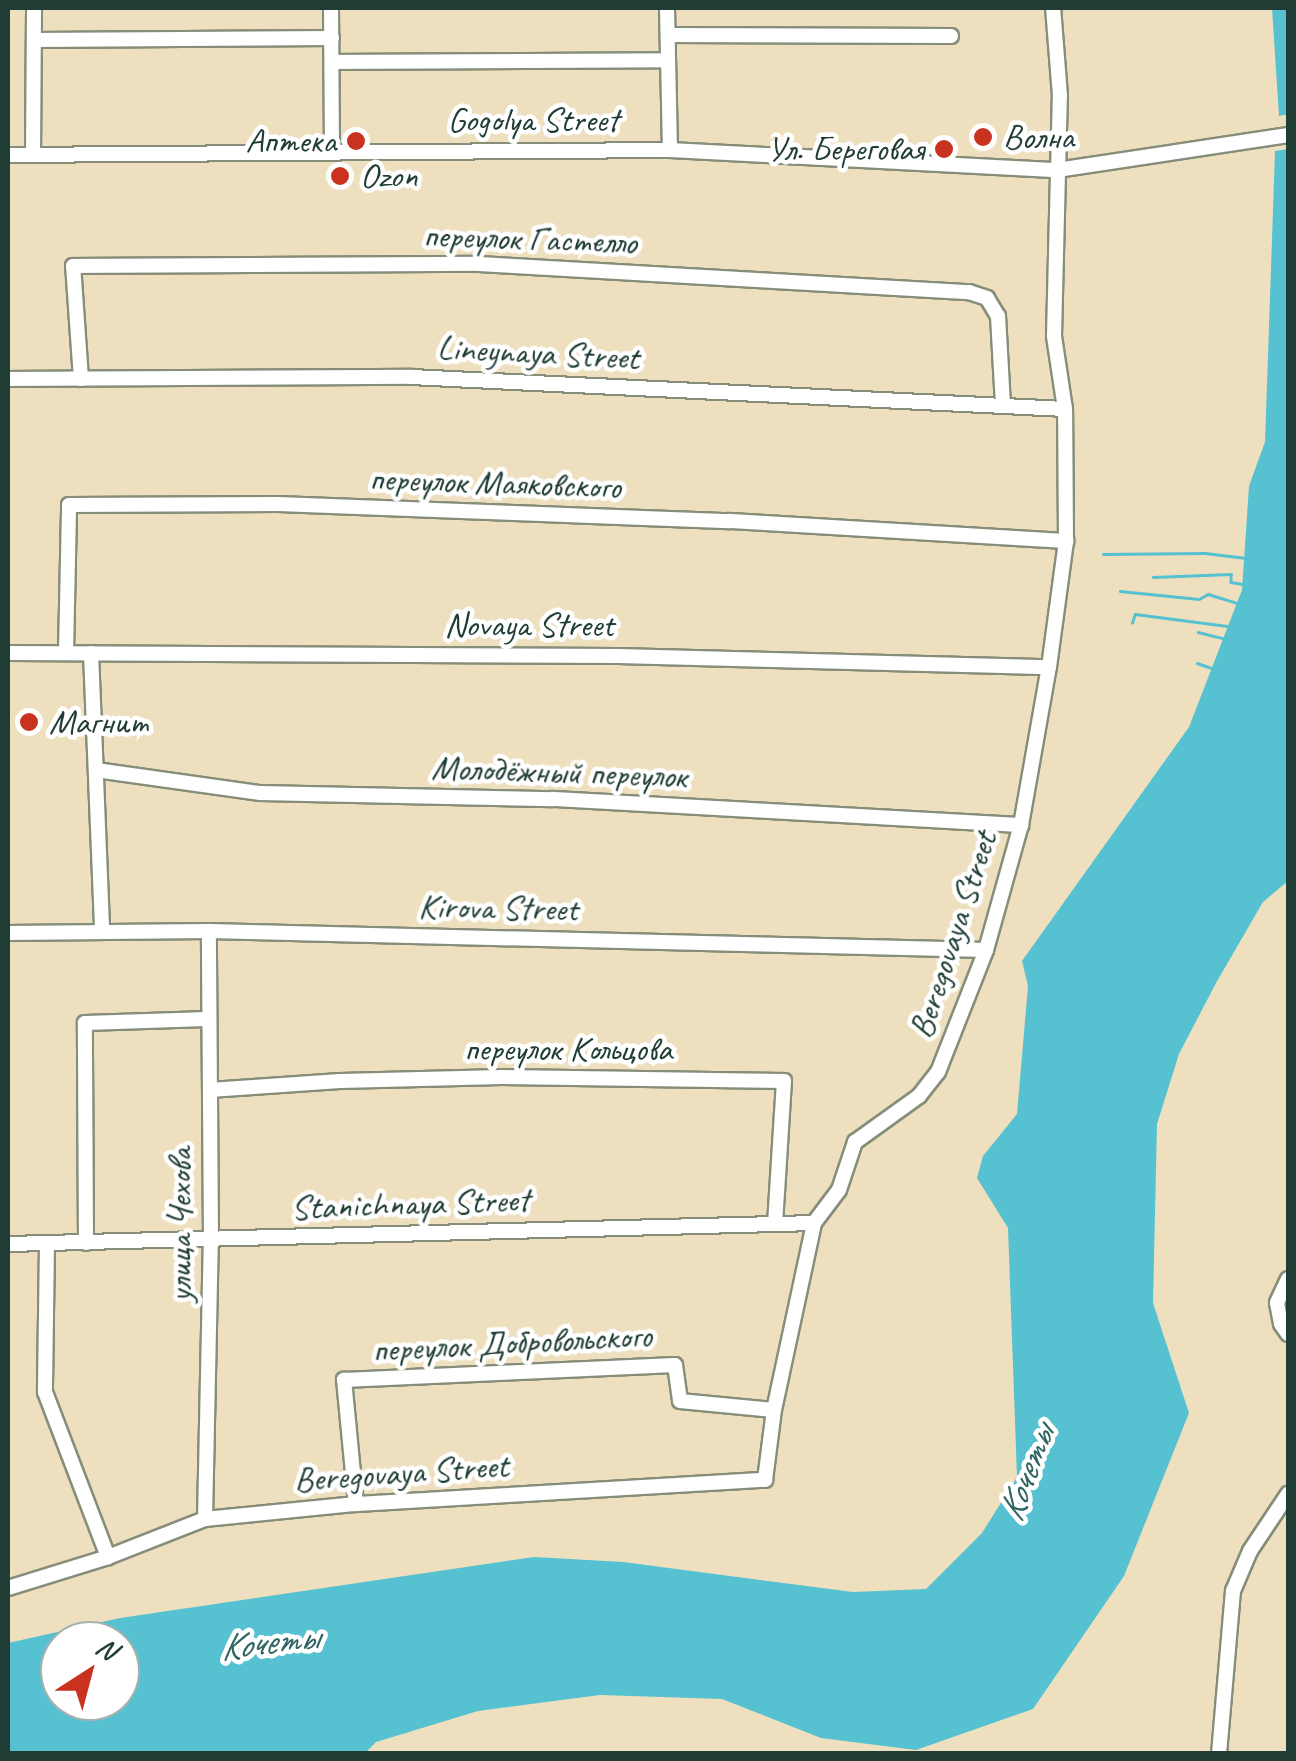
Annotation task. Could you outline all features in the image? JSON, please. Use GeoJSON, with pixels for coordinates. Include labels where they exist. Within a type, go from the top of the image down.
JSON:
{"type":"FeatureCollection","features":[{"type":"Feature","properties":{"kind":"street"},"geometry":{"type":"LineString","coordinates":[[34,8],[34,154]]}},
{"type":"Feature","properties":{"kind":"street"},"geometry":{"type":"LineString","coordinates":[[331,8],[332,149]]}},
{"type":"Feature","properties":{"kind":"street"},"geometry":{"type":"LineString","coordinates":[[667,8],[670,150]]}},
{"type":"Feature","properties":{"kind":"street","name":"Beregovaya Street"},"geometry":{"type":"LineString","coordinates":[[8,1588],[108,1558],[205,1519],[356,1504],[765,1480],[774,1410],[814,1223],[839,1190],[855,1142],[918,1096],[938,1072],[986,950],[1021,825],[1050,667],[1066,542],[1065,409],[1054,336],[1060,96],[1054,8]]}},
{"type":"Feature","properties":{"kind":"street"},"geometry":{"type":"LineString","coordinates":[[668,36],[950,36]]}},
{"type":"Feature","properties":{"kind":"street"},"geometry":{"type":"LineString","coordinates":[[34,40],[332,38]]}},
{"type":"Feature","properties":{"kind":"street"},"geometry":{"type":"LineString","coordinates":[[332,62],[668,60]]}},
{"type":"Feature","properties":{"kind":"street","name":"Gogolya Street"},"geometry":{"type":"LineString","coordinates":[[8,155],[332,149],[670,150],[1057,170],[1288,135]]}},
{"type":"Feature","properties":{"kind":"street","name":"переулок Гастелло"},"geometry":{"type":"LineString","coordinates":[[81,380],[73,266],[479,264],[969,292],[987,298],[998,316],[1003,404]]}},
{"type":"Feature","properties":{"kind":"street","name":"Lineynaya Street"},"geometry":{"type":"LineString","coordinates":[[8,379],[411,377],[1065,409]]}},
{"type":"Feature","properties":{"kind":"street","name":"переулок Маяковского"},"geometry":{"type":"LineString","coordinates":[[66,653],[68,505],[278,504],[730,521],[1066,542]]}},
{"type":"Feature","properties":{"kind":"street","name":"Novaya Street"},"geometry":{"type":"LineString","coordinates":[[8,653],[618,656],[1050,667]]}},
{"type":"Feature","properties":{"kind":"street"},"geometry":{"type":"LineString","coordinates":[[91,653],[102,931]]}},
{"type":"Feature","properties":{"kind":"street","name":"Молодёжный переулок"},"geometry":{"type":"LineString","coordinates":[[96,770],[260,793],[553,799],[1021,825]]}},
{"type":"Feature","properties":{"kind":"street","name":"Kirova Street"},"geometry":{"type":"LineString","coordinates":[[8,933],[209,931],[986,950]]}},
{"type":"Feature","properties":{"kind":"street","name":"улица Чехова"},"geometry":{"type":"LineString","coordinates":[[205,1519],[211,1240],[209,931]]}},
{"type":"Feature","properties":{"kind":"street"},"geometry":{"type":"LineString","coordinates":[[86,1243],[85,1023],[208,1019]]}},
{"type":"Feature","properties":{"kind":"street","name":"переулок Кольцова"},"geometry":{"type":"LineString","coordinates":[[210,1090],[484,1077],[784,1081],[775,1224]]}},
{"type":"Feature","properties":{"kind":"street","name":"Stanichnaya Street"},"geometry":{"type":"LineString","coordinates":[[8,1244],[814,1223]]}},
{"type":"Feature","properties":{"kind":"street"},"geometry":{"type":"LineString","coordinates":[[47,1244],[45,1392],[108,1558]]}},
{"type":"Feature","properties":{"kind":"street"},"geometry":{"type":"LineString","coordinates":[[1288,1279],[1277,1302],[1281,1324],[1288,1334]]}},
{"type":"Feature","properties":{"kind":"street","name":"переулок Добровольского"},"geometry":{"type":"LineString","coordinates":[[356,1504],[344,1380],[676,1365],[680,1402],[774,1410]]}},
{"type":"Feature","properties":{"kind":"street"},"geometry":{"type":"LineString","coordinates":[[1219,1754],[1233,1591],[1250,1552],[1288,1494]]}},
{"type":"Feature","properties":{"kind":"water"},"geometry":{"type":"Polygon","coordinates":[[[1272,8],[1288,8],[1288,114],[1279,116],[1272,8]]]}},
{"type":"Feature","properties":{"kind":"water","name":"Кочеты"},"geometry":{"type":"Polygon","coordinates":[[[1288,149],[1288,881],[1263,902],[1216,983],[1179,1054],[1157,1124],[1153,1303],[1189,1413],[1124,1576],[1033,1709],[916,1750],[821,1738],[722,1699],[600,1695],[478,1711],[376,1742],[365,1753],[8,1753],[8,1643],[40,1636],[40,1721],[140,1721],[140,1621],[107,1621],[534,1557],[623,1562],[853,1592],[926,1589],[982,1533],[1017,1477],[1008,1228],[977,1178],[983,1156],[1017,1114],[1028,986],[1022,961],[1189,727],[1242,590],[1249,486],[1265,442],[1275,151],[1288,149]]]}},
{"type":"Feature","properties":{"kind":"waterway"},"geometry":{"type":"LineString","coordinates":[[1103,554],[1205,553],[1246,558]]}},
{"type":"Feature","properties":{"kind":"waterway"},"geometry":{"type":"LineString","coordinates":[[1153,577],[1231,574],[1231,582],[1242,584]]}},
{"type":"Feature","properties":{"kind":"waterway"},"geometry":{"type":"LineString","coordinates":[[1120,591],[1199,599],[1208,594],[1240,604]]}},
{"type":"Feature","properties":{"kind":"waterway"},"geometry":{"type":"LineString","coordinates":[[1132,623],[1135,614],[1227,626]]}},
{"type":"Feature","properties":{"kind":"waterway"},"geometry":{"type":"LineString","coordinates":[[1198,632],[1226,639]]}},
{"type":"Feature","properties":{"kind":"waterway"},"geometry":{"type":"LineString","coordinates":[[1197,663],[1214,669]]}},
{"type":"Feature","properties":{"kind":"place","name":"Волна"},"geometry":{"type":"Point","coordinates":[983,137]}},
{"type":"Feature","properties":{"kind":"place","name":"Аптека"},"geometry":{"type":"Point","coordinates":[356,141]}},
{"type":"Feature","properties":{"kind":"place","name":"Ул. Береговая"},"geometry":{"type":"Point","coordinates":[944,149]}},
{"type":"Feature","properties":{"kind":"place","name":"Ozon"},"geometry":{"type":"Point","coordinates":[340,176]}},
{"type":"Feature","properties":{"kind":"place","name":"Магнит"},"geometry":{"type":"Point","coordinates":[29,722]}}]}
